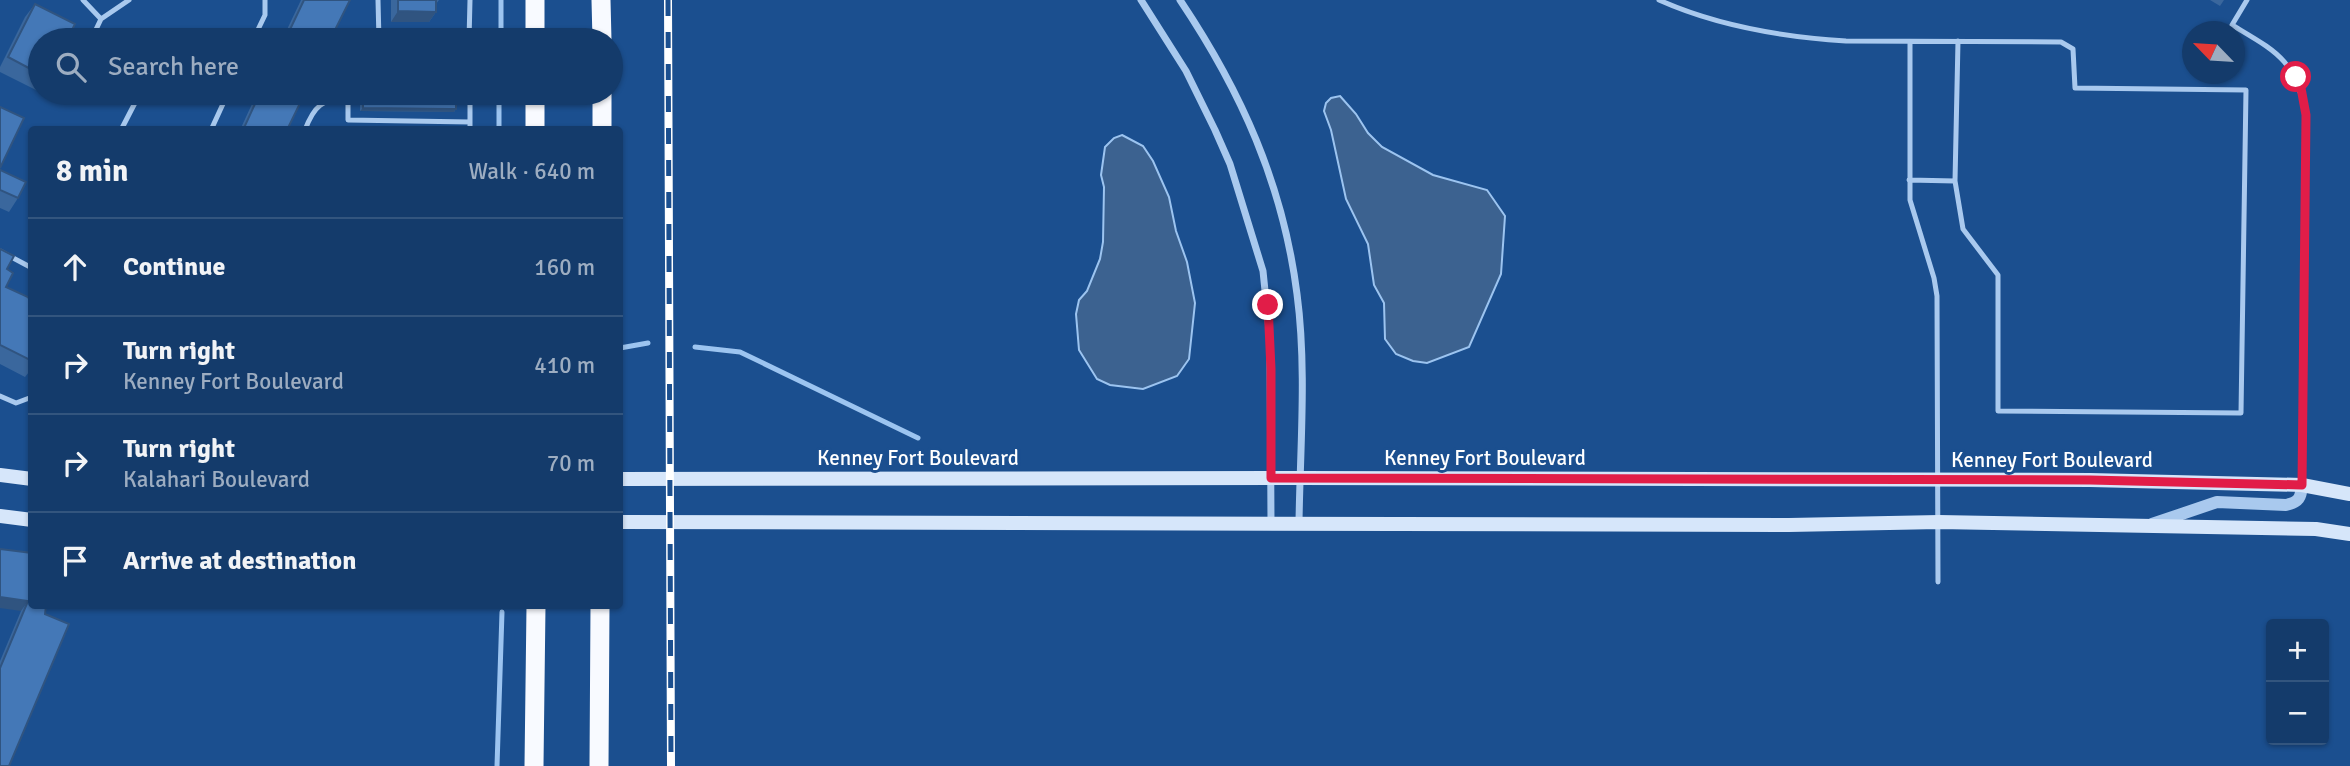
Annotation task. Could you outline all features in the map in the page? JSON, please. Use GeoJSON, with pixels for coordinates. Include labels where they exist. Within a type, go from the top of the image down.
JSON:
{"type":"FeatureCollection","features":[{"type":"Feature","properties":{"kind":"highway"},"geometry":{"type":"LineString","coordinates":[[536,0],[536,28]]}},
{"type":"Feature","properties":{"kind":"highway"},"geometry":{"type":"LineString","coordinates":[[601,0],[602,28]]}},
{"type":"Feature","properties":{"kind":"highway"},"geometry":{"type":"LineString","coordinates":[[535,105],[535,126]]}},
{"type":"Feature","properties":{"kind":"highway"},"geometry":{"type":"LineString","coordinates":[[602,105],[602,126]]}},
{"type":"Feature","properties":{"kind":"highway"},"geometry":{"type":"LineString","coordinates":[[534,766],[536,609]]}},
{"type":"Feature","properties":{"kind":"highway"},"geometry":{"type":"LineString","coordinates":[[599,766],[600,609]]}},
{"type":"Feature","properties":{"kind":"main road"},"geometry":{"type":"LineString","coordinates":[[0,475],[28,478]]}},
{"type":"Feature","properties":{"kind":"main road","name":"Kenney Fort Boulevard"},"geometry":{"type":"LineString","coordinates":[[623,479],[2188,481],[2302,485],[2350,494]]}},
{"type":"Feature","properties":{"kind":"main road"},"geometry":{"type":"LineString","coordinates":[[0,516],[28,520]]}},
{"type":"Feature","properties":{"kind":"main road"},"geometry":{"type":"LineString","coordinates":[[623,522],[1939,522],[2316,528],[2350,534]]}},
{"type":"Feature","properties":{"kind":"street"},"geometry":{"type":"LineString","coordinates":[[1140,0],[1186,71],[1216,130],[1230,163],[1263,271],[1270,340],[1271,523]]}},
{"type":"Feature","properties":{"kind":"street"},"geometry":{"type":"LineString","coordinates":[[1180,0],[1211,45],[1248,118],[1284,222],[1301,335],[1299,523]]}},
{"type":"Feature","properties":{"kind":"street"},"geometry":{"type":"LineString","coordinates":[[2149,525],[2217,502],[2287,505],[2296,503],[2301,497],[2302,485]]}},
{"type":"Feature","properties":{"kind":"lane"},"geometry":{"type":"LineString","coordinates":[[83,0],[101,19]]}},
{"type":"Feature","properties":{"kind":"lane"},"geometry":{"type":"LineString","coordinates":[[97,28],[101,19],[129,0]]}},
{"type":"Feature","properties":{"kind":"lane"},"geometry":{"type":"LineString","coordinates":[[259,28],[265,15],[265,0]]}},
{"type":"Feature","properties":{"kind":"lane"},"geometry":{"type":"LineString","coordinates":[[378,0],[379,28]]}},
{"type":"Feature","properties":{"kind":"lane"},"geometry":{"type":"LineString","coordinates":[[469,28],[470,0]]}},
{"type":"Feature","properties":{"kind":"lane"},"geometry":{"type":"LineString","coordinates":[[1660,0],[1701,15],[1789,36],[1846,41],[1910,42],[1958,41],[2061,42],[2073,49],[2075,55],[2076,88],[2246,90],[2241,412],[1997,411],[1998,275],[1963,229],[1955,181],[1958,41]]}},
{"type":"Feature","properties":{"kind":"lane"},"geometry":{"type":"LineString","coordinates":[[2247,0],[2232,25],[2273,49],[2289,65],[2301,88],[2306,115],[2302,485]]}},
{"type":"Feature","properties":{"kind":"lane"},"geometry":{"type":"LineString","coordinates":[[1910,42],[1910,200],[1937,296],[1938,582]]}},
{"type":"Feature","properties":{"kind":"lane"},"geometry":{"type":"LineString","coordinates":[[123,126],[134,105]]}},
{"type":"Feature","properties":{"kind":"lane"},"geometry":{"type":"LineString","coordinates":[[213,126],[222,105]]}},
{"type":"Feature","properties":{"kind":"lane"},"geometry":{"type":"LineString","coordinates":[[307,126],[314,109],[321,105]]}},
{"type":"Feature","properties":{"kind":"lane"},"geometry":{"type":"LineString","coordinates":[[348,105],[348,120],[470,126],[470,105]]}},
{"type":"Feature","properties":{"kind":"lane"},"geometry":{"type":"LineString","coordinates":[[1909,180],[1955,181]]}},
{"type":"Feature","properties":{"kind":"lane"},"geometry":{"type":"LineString","coordinates":[[0,251],[28,266]]}},
{"type":"Feature","properties":{"kind":"lane"},"geometry":{"type":"LineString","coordinates":[[0,396],[16,403],[28,398]]}},
{"type":"Feature","properties":{"kind":"water"},"geometry":{"type":"Polygon","coordinates":[[[1340,96],[1382,147],[1433,175],[1487,190],[1505,216],[1501,274],[1469,347],[1427,363],[1396,354],[1385,339],[1384,303],[1374,285],[1368,244],[1346,199],[1331,130],[1324,111],[1331,98],[1340,96]]]}},
{"type":"Feature","properties":{"kind":"water"},"geometry":{"type":"Polygon","coordinates":[[[1122,135],[1143,146],[1169,197],[1195,303],[1189,359],[1177,376],[1143,389],[1110,385],[1097,379],[1079,350],[1076,314],[1079,300],[1087,291],[1100,259],[1103,242],[1104,187],[1101,175],[1105,147],[1114,138],[1122,135]]]}},
{"type":"Feature","properties":{"kind":"building"},"geometry":{"type":"Polygon","coordinates":[[[304,0],[350,0],[336,28],[291,28],[304,0]]]}},
{"type":"Feature","properties":{"kind":"building"},"geometry":{"type":"Polygon","coordinates":[[[398,0],[436,0],[436,12],[398,11],[398,0]]]}},
{"type":"Feature","properties":{"kind":"building"},"geometry":{"type":"Polygon","coordinates":[[[35,4],[75,24],[73,28],[28,28],[28,68],[8,57],[35,4]]]}},
{"type":"Feature","properties":{"kind":"building"},"geometry":{"type":"Polygon","coordinates":[[[254,105],[299,105],[289,126],[245,126],[254,105]]]}},
{"type":"Feature","properties":{"kind":"building"},"geometry":{"type":"Polygon","coordinates":[[[363,105],[456,105],[456,109],[363,108],[363,105]]]}},
{"type":"Feature","properties":{"kind":"building"},"geometry":{"type":"Polygon","coordinates":[[[0,107],[24,118],[0,168],[0,107]]]}},
{"type":"Feature","properties":{"kind":"building"},"geometry":{"type":"Polygon","coordinates":[[[0,170],[26,182],[18,198],[0,190],[0,170]]]}},
{"type":"Feature","properties":{"kind":"building"},"geometry":{"type":"Polygon","coordinates":[[[0,249],[14,256],[7,269],[13,273],[6,287],[28,297],[28,359],[0,345],[0,249]]]}},
{"type":"Feature","properties":{"kind":"building"},"geometry":{"type":"Polygon","coordinates":[[[0,549],[28,552],[28,601],[0,597],[0,549]]]}},
{"type":"Feature","properties":{"kind":"building"},"geometry":{"type":"Polygon","coordinates":[[[28,601],[28,609],[46,609],[45,614],[69,624],[9,766],[0,766],[0,668],[28,601]]]}},
{"type":"Feature","properties":{"kind":"waterway"},"geometry":{"type":"LineString","coordinates":[[501,0],[501,28]]}},
{"type":"Feature","properties":{"kind":"waterway"},"geometry":{"type":"LineString","coordinates":[[499,105],[499,126]]}},
{"type":"Feature","properties":{"kind":"waterway"},"geometry":{"type":"LineString","coordinates":[[623,347],[648,343]]}},
{"type":"Feature","properties":{"kind":"waterway"},"geometry":{"type":"LineString","coordinates":[[695,347],[740,352],[918,438]]}},
{"type":"Feature","properties":{"kind":"waterway"},"geometry":{"type":"LineString","coordinates":[[497,766],[502,612]]}},
{"type":"Feature","properties":{"kind":"railway"},"geometry":{"type":"LineString","coordinates":[[668,0],[671,766]]}},
{"type":"Feature","properties":{"kind":"route"},"geometry":{"type":"LineString","coordinates":[[1268,305],[1271,478],[2090,480],[2302,485],[2306,115],[2296,77]]}}]}
